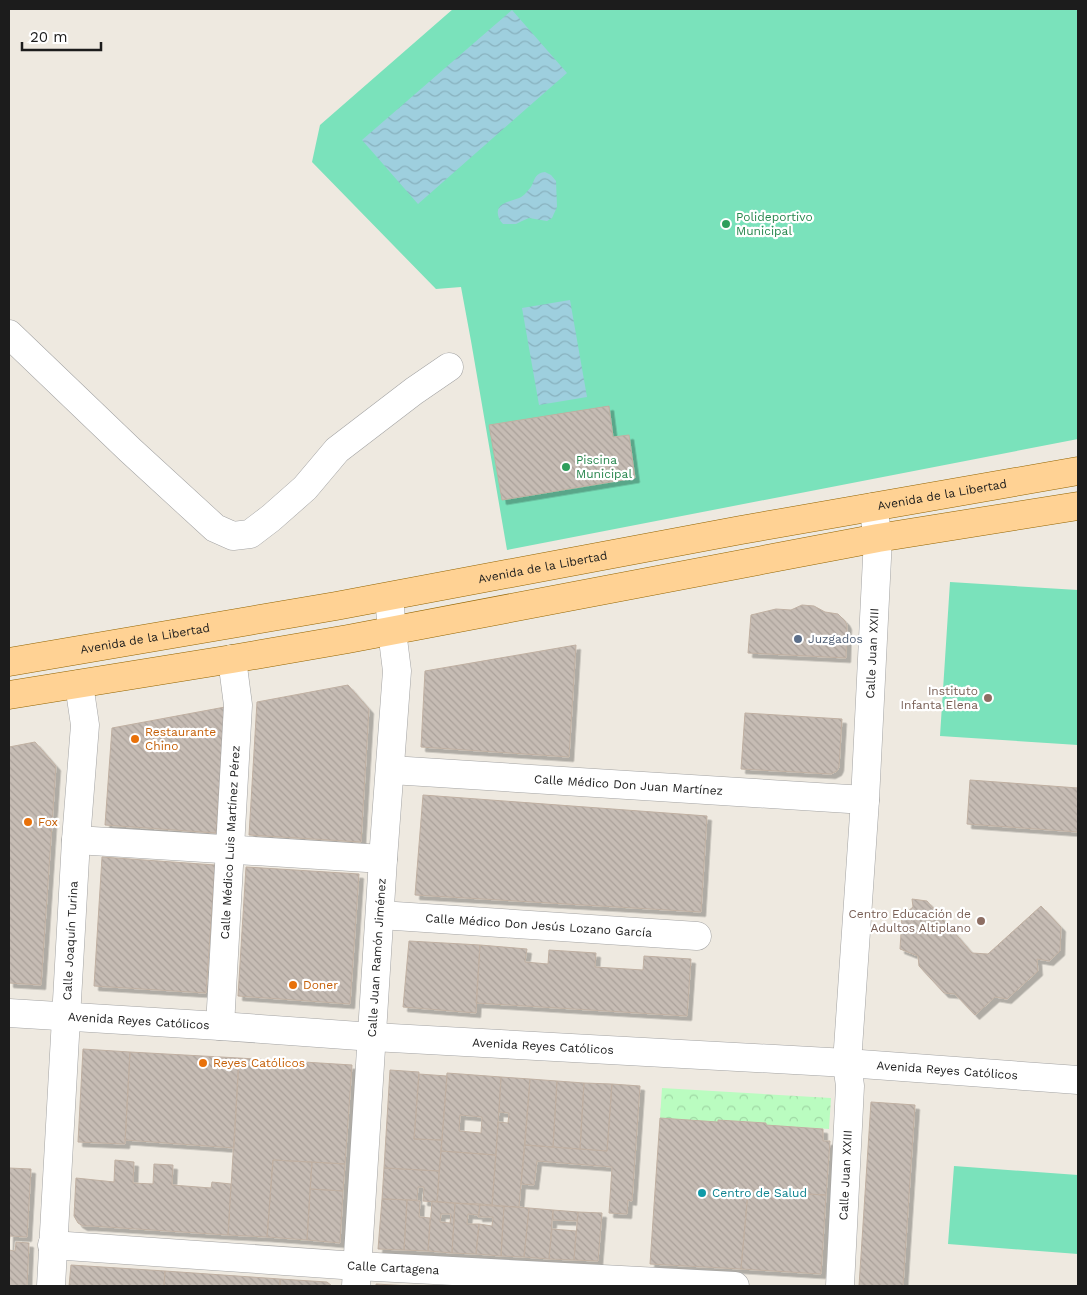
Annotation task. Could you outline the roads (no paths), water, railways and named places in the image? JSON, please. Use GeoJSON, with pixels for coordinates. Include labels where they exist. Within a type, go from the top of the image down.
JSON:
{"type":"FeatureCollection","features":[{"type":"Feature","properties":{"kind":"main road","name":"Avenida de la Libertad"},"geometry":{"type":"LineString","coordinates":[[9,662],[389,596],[731,532],[1078,471]]}},
{"type":"Feature","properties":{"kind":"main road"},"geometry":{"type":"LineString","coordinates":[[9,695],[392,631],[878,538],[1078,506]]}},
{"type":"Feature","properties":{"kind":"street"},"geometry":{"type":"LineString","coordinates":[[9,334],[215,528],[233,536],[250,534],[271,518],[305,488],[337,450],[414,391],[449,367]]}},
{"type":"Feature","properties":{"kind":"street","name":"Calle Juan XXIII"},"geometry":{"type":"LineString","coordinates":[[840,1286],[850,1086],[847,1063],[865,800],[878,538],[873,508]]}},
{"type":"Feature","properties":{"kind":"street","name":"Calle Juan Ramón Jiménez"},"geometry":{"type":"LineString","coordinates":[[357,1276],[383,858],[397,671],[389,596]]}},
{"type":"Feature","properties":{"kind":"street","name":"Calle Médico Luis Martínez Pérez"},"geometry":{"type":"LineString","coordinates":[[220,1026],[238,705],[232,659]]}},
{"type":"Feature","properties":{"kind":"street","name":"Calle Joaquín Turina"},"geometry":{"type":"LineString","coordinates":[[51,1286],[76,840],[85,725],[79,684]]}},
{"type":"Feature","properties":{"kind":"street","name":"Calle Médico Don Juan Martínez"},"geometry":{"type":"LineString","coordinates":[[391,770],[865,800]]}},
{"type":"Feature","properties":{"kind":"street"},"geometry":{"type":"LineString","coordinates":[[76,840],[383,858]]}},
{"type":"Feature","properties":{"kind":"street","name":"Calle Médico Don Jesús Lozano García"},"geometry":{"type":"LineString","coordinates":[[380,915],[697,936]]}},
{"type":"Feature","properties":{"kind":"street","name":"Avenida Reyes Católicos"},"geometry":{"type":"LineString","coordinates":[[9,1013],[372,1037],[847,1063],[1078,1080]]}},
{"type":"Feature","properties":{"kind":"street","name":"Calle Cartagena"},"geometry":{"type":"LineString","coordinates":[[52,1245],[357,1276],[735,1286]]}},
{"type":"Feature","properties":{"kind":"water"},"geometry":{"type":"Polygon","coordinates":[[[512,10],[567,73],[418,204],[362,140],[512,10]]]}},
{"type":"Feature","properties":{"kind":"water"},"geometry":{"type":"Polygon","coordinates":[[[545,172],[556,181],[557,207],[552,218],[547,221],[529,218],[516,224],[503,224],[499,219],[498,213],[500,206],[523,196],[531,187],[536,176],[545,172]]]}},
{"type":"Feature","properties":{"kind":"water"},"geometry":{"type":"Polygon","coordinates":[[[570,300],[587,397],[539,405],[522,308],[570,300]]]}},
{"type":"Feature","properties":{"kind":"place","name":"Polideportivo Municipal"},"geometry":{"type":"Point","coordinates":[726,224]}},
{"type":"Feature","properties":{"kind":"place","name":"Piscina Municipal"},"geometry":{"type":"Point","coordinates":[566,467]}},
{"type":"Feature","properties":{"kind":"place","name":"Juzgados"},"geometry":{"type":"Point","coordinates":[798,639]}},
{"type":"Feature","properties":{"kind":"place","name":"Instituto Infanta Elena"},"geometry":{"type":"Point","coordinates":[988,698]}},
{"type":"Feature","properties":{"kind":"place","name":"Restaurante Chino"},"geometry":{"type":"Point","coordinates":[135,739]}},
{"type":"Feature","properties":{"kind":"place","name":"Fox"},"geometry":{"type":"Point","coordinates":[28,822]}},
{"type":"Feature","properties":{"kind":"place","name":"Centro Educación de Adultos Altiplano"},"geometry":{"type":"Point","coordinates":[981,921]}},
{"type":"Feature","properties":{"kind":"place","name":"Doner"},"geometry":{"type":"Point","coordinates":[293,985]}},
{"type":"Feature","properties":{"kind":"place","name":"Reyes Católicos"},"geometry":{"type":"Point","coordinates":[203,1063]}},
{"type":"Feature","properties":{"kind":"place","name":"Centro de Salud"},"geometry":{"type":"Point","coordinates":[702,1193]}}]}
